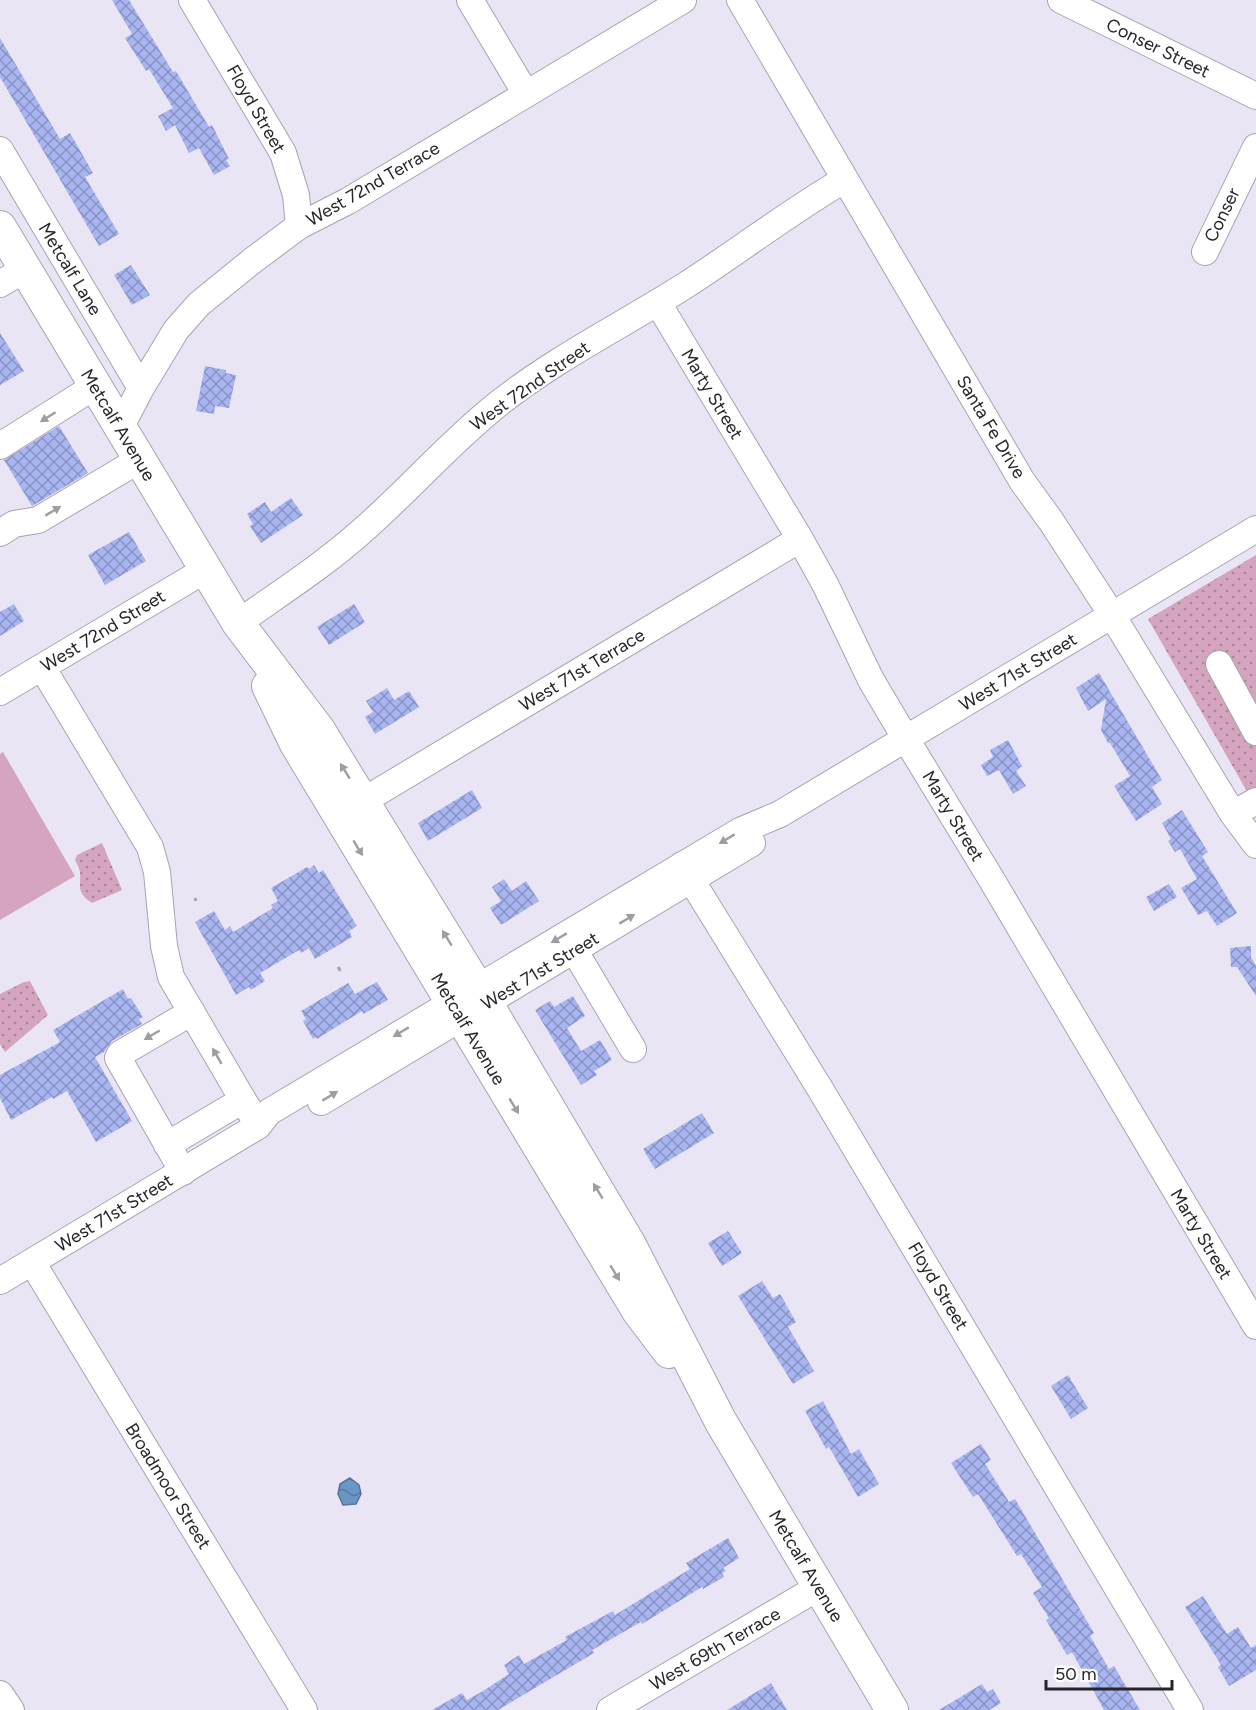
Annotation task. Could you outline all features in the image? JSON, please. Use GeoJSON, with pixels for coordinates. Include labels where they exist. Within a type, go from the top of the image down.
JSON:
{"type":"FeatureCollection","features":[{"type":"Feature","properties":{"kind":"main road","name":"Metcalf Avenue"},"geometry":{"type":"LineString","coordinates":[[0,227],[12,276],[95,386],[238,622],[319,730],[363,801],[469,1003],[638,1311],[721,1422],[892,1710]]}},
{"type":"Feature","properties":{"kind":"main road","name":"Metcalf Avenue"},"geometry":{"type":"LineString","coordinates":[[238,622],[296,744],[469,1003]]}},
{"type":"Feature","properties":{"kind":"street","name":"Floyd Street"},"geometry":{"type":"LineString","coordinates":[[192,0],[283,153],[296,195],[299,226]]}},
{"type":"Feature","properties":{"kind":"street"},"geometry":{"type":"LineString","coordinates":[[470,0],[526,94]]}},
{"type":"Feature","properties":{"kind":"street","name":"West 72nd Terrace"},"geometry":{"type":"LineString","coordinates":[[120,429],[141,388],[176,330],[199,304],[252,261],[299,226],[348,201],[683,0]]}},
{"type":"Feature","properties":{"kind":"street","name":"Santa Fe Drive"},"geometry":{"type":"LineString","coordinates":[[740,0],[1022,481],[1112,615],[1233,814],[1256,845]]}},
{"type":"Feature","properties":{"kind":"street","name":"Conser Street"},"geometry":{"type":"LineString","coordinates":[[1060,0],[1256,96]]}},
{"type":"Feature","properties":{"kind":"street","name":"Conser"},"geometry":{"type":"LineString","coordinates":[[1205,252],[1256,147]]}},
{"type":"Feature","properties":{"kind":"street","name":"Metcalf Lane"},"geometry":{"type":"LineString","coordinates":[[0,150],[141,388]]}},
{"type":"Feature","properties":{"kind":"street","name":"West 72nd Street"},"geometry":{"type":"LineString","coordinates":[[238,622],[362,532],[459,436],[500,402],[546,370],[658,303],[844,180]]}},
{"type":"Feature","properties":{"kind":"street","name":"Marty Street"},"geometry":{"type":"LineString","coordinates":[[658,303],[800,539],[825,584],[871,680],[1256,1326]]}},
{"type":"Feature","properties":{"kind":"street"},"geometry":{"type":"LineString","coordinates":[[0,446],[95,386]]}},
{"type":"Feature","properties":{"kind":"street"},"geometry":{"type":"LineString","coordinates":[[0,533],[14,525],[38,520],[139,460]]}},
{"type":"Feature","properties":{"kind":"street","name":"West 71st Street"},"geometry":{"type":"LineString","coordinates":[[469,1003],[687,872],[750,845],[780,814],[1256,529]]}},
{"type":"Feature","properties":{"kind":"street","name":"West 71st Terrace"},"geometry":{"type":"LineString","coordinates":[[363,801],[800,539]]}},
{"type":"Feature","properties":{"kind":"street","name":"West 72nd Street"},"geometry":{"type":"LineString","coordinates":[[0,692],[206,570]]}},
{"type":"Feature","properties":{"kind":"street"},"geometry":{"type":"LineString","coordinates":[[1219,664],[1256,732]]}},
{"type":"Feature","properties":{"kind":"street"},"geometry":{"type":"LineString","coordinates":[[42,667],[150,847],[157,872],[171,977],[258,1126]]}},
{"type":"Feature","properties":{"kind":"street"},"geometry":{"type":"LineString","coordinates":[[1233,814],[1256,801]]}},
{"type":"Feature","properties":{"kind":"street","name":"Floyd Street"},"geometry":{"type":"LineString","coordinates":[[687,872],[825,1098],[1190,1710]]}},
{"type":"Feature","properties":{"kind":"street","name":"West 71st Street"},"geometry":{"type":"LineString","coordinates":[[0,1281],[258,1126],[269,1112],[469,1003],[574,950],[687,872]]}},
{"type":"Feature","properties":{"kind":"street"},"geometry":{"type":"LineString","coordinates":[[574,950],[633,1049]]}},
{"type":"Feature","properties":{"kind":"street"},"geometry":{"type":"LineString","coordinates":[[183,1172],[118,1062],[120,1054],[192,1012]]}},
{"type":"Feature","properties":{"kind":"street"},"geometry":{"type":"LineString","coordinates":[[167,1145],[243,1100]]}},
{"type":"Feature","properties":{"kind":"street","name":"Broadmoor Street"},"geometry":{"type":"LineString","coordinates":[[32,1262],[304,1710]]}},
{"type":"Feature","properties":{"kind":"street","name":"West 69th Terrace"},"geometry":{"type":"LineString","coordinates":[[610,1710],[819,1587]]}},
{"type":"Feature","properties":{"kind":"street"},"geometry":{"type":"LineString","coordinates":[[0,1694],[11,1710]]}},
{"type":"Feature","properties":{"kind":"path"},"geometry":{"type":"LineString","coordinates":[[338,967],[341,972]]}},
{"type":"Feature","properties":{"kind":"shaded area"},"geometry":{"type":"Polygon","coordinates":[[[1256,555],[1256,807],[1148,619],[1256,555]]]}},
{"type":"Feature","properties":{"kind":"shaded area"},"geometry":{"type":"Polygon","coordinates":[[[3,752],[75,876],[0,920],[0,754],[3,752]]]}},
{"type":"Feature","properties":{"kind":"shaded area"},"geometry":{"type":"Polygon","coordinates":[[[102,843],[122,890],[92,903],[81,893],[80,871],[75,860],[77,855],[102,843]]]}},
{"type":"Feature","properties":{"kind":"shaded area"},"geometry":{"type":"Polygon","coordinates":[[[30,981],[48,1015],[5,1052],[0,1044],[0,994],[30,981]]]}},
{"type":"Feature","properties":{"kind":"water"},"geometry":{"type":"Polygon","coordinates":[[[350,1478],[359,1485],[361,1494],[356,1504],[343,1505],[338,1494],[340,1484],[350,1478]]]}},
{"type":"Feature","properties":{"kind":"building"},"geometry":{"type":"Polygon","coordinates":[[[112,0],[129,0],[173,72],[176,71],[209,127],[212,125],[229,159],[226,160],[230,166],[214,175],[199,148],[189,153],[175,125],[166,131],[158,116],[173,108],[149,69],[146,71],[125,38],[132,34],[112,0]]]}},
{"type":"Feature","properties":{"kind":"building"},"geometry":{"type":"Polygon","coordinates":[[[0,38],[60,139],[70,133],[93,173],[85,177],[119,234],[99,246],[0,77],[0,38]]]}},
{"type":"Feature","properties":{"kind":"building"},"geometry":{"type":"Polygon","coordinates":[[[131,265],[150,295],[132,305],[114,275],[131,265]]]}},
{"type":"Feature","properties":{"kind":"building"},"geometry":{"type":"Polygon","coordinates":[[[0,333],[24,371],[0,385],[0,333]]]}},
{"type":"Feature","properties":{"kind":"building"},"geometry":{"type":"Polygon","coordinates":[[[205,366],[226,370],[226,373],[236,375],[229,408],[215,406],[214,414],[196,411],[205,366]]]}},
{"type":"Feature","properties":{"kind":"building"},"geometry":{"type":"Polygon","coordinates":[[[59,426],[88,473],[32,506],[4,460],[59,426]]]}},
{"type":"Feature","properties":{"kind":"building"},"geometry":{"type":"Polygon","coordinates":[[[291,498],[303,515],[261,543],[250,526],[253,524],[247,514],[265,502],[271,512],[291,498]]]}},
{"type":"Feature","properties":{"kind":"building"},"geometry":{"type":"Polygon","coordinates":[[[129,532],[146,561],[105,585],[88,555],[129,532]]]}},
{"type":"Feature","properties":{"kind":"building"},"geometry":{"type":"Polygon","coordinates":[[[14,604],[24,621],[0,636],[0,612],[14,604]]]}},
{"type":"Feature","properties":{"kind":"building"},"geometry":{"type":"Polygon","coordinates":[[[354,604],[365,622],[329,645],[317,627],[354,604]]]}},
{"type":"Feature","properties":{"kind":"building"},"geometry":{"type":"Polygon","coordinates":[[[1099,673],[1162,780],[1152,787],[1162,804],[1136,821],[1114,786],[1130,776],[1101,730],[1106,699],[1088,711],[1076,688],[1099,673]]]}},
{"type":"Feature","properties":{"kind":"building"},"geometry":{"type":"Polygon","coordinates":[[[387,688],[394,700],[409,691],[419,707],[375,734],[365,717],[373,712],[366,701],[387,688]]]}},
{"type":"Feature","properties":{"kind":"building"},"geometry":{"type":"Polygon","coordinates":[[[1008,740],[1022,766],[1016,771],[1026,786],[1013,794],[999,770],[987,776],[981,765],[993,757],[990,750],[1008,740]]]}},
{"type":"Feature","properties":{"kind":"building"},"geometry":{"type":"Polygon","coordinates":[[[472,790],[482,808],[428,841],[418,823],[472,790]]]}},
{"type":"Feature","properties":{"kind":"building"},"geometry":{"type":"Polygon","coordinates":[[[1182,810],[1208,852],[1202,856],[1237,913],[1217,926],[1207,911],[1198,915],[1181,888],[1197,879],[1180,849],[1175,852],[1168,841],[1171,839],[1162,823],[1182,810]]]}},
{"type":"Feature","properties":{"kind":"building"},"geometry":{"type":"Polygon","coordinates":[[[314,865],[319,873],[323,870],[357,926],[349,931],[352,937],[315,959],[309,948],[301,953],[299,950],[260,973],[265,981],[251,990],[249,987],[236,995],[195,922],[214,911],[225,930],[230,926],[233,932],[273,908],[271,905],[278,901],[271,888],[314,865]]]}},
{"type":"Feature","properties":{"kind":"building"},"geometry":{"type":"Polygon","coordinates":[[[504,879],[512,891],[526,881],[539,901],[501,925],[490,908],[501,901],[492,887],[504,879]]]}},
{"type":"Feature","properties":{"kind":"building"},"geometry":{"type":"Polygon","coordinates":[[[1169,884],[1177,897],[1154,911],[1146,897],[1169,884]]]}},
{"type":"Feature","properties":{"kind":"building"},"geometry":{"type":"Polygon","coordinates":[[[1251,946],[1251,957],[1256,966],[1256,996],[1237,967],[1231,967],[1230,948],[1251,946]]]}},
{"type":"Feature","properties":{"kind":"building"},"geometry":{"type":"Polygon","coordinates":[[[377,982],[388,1000],[363,1014],[362,1011],[317,1039],[316,1037],[313,1039],[303,1021],[306,1019],[301,1011],[348,983],[355,994],[377,982]]]}},
{"type":"Feature","properties":{"kind":"building"},"geometry":{"type":"Polygon","coordinates":[[[123,989],[143,1017],[139,1019],[142,1024],[112,1041],[104,1052],[95,1057],[132,1121],[96,1142],[67,1091],[11,1120],[0,1098],[0,1075],[60,1042],[53,1030],[123,989]]]}},
{"type":"Feature","properties":{"kind":"building"},"geometry":{"type":"Polygon","coordinates":[[[573,996],[585,1016],[567,1028],[581,1051],[600,1040],[612,1060],[594,1071],[597,1075],[581,1085],[535,1010],[550,1001],[554,1007],[573,996]]]}},
{"type":"Feature","properties":{"kind":"building"},"geometry":{"type":"Polygon","coordinates":[[[702,1113],[714,1133],[655,1169],[643,1149],[702,1113]]]}},
{"type":"Feature","properties":{"kind":"building"},"geometry":{"type":"Polygon","coordinates":[[[728,1231],[742,1253],[722,1266],[708,1243],[728,1231]]]}},
{"type":"Feature","properties":{"kind":"building"},"geometry":{"type":"Polygon","coordinates":[[[762,1281],[773,1298],[780,1294],[796,1322],[788,1327],[814,1371],[793,1384],[738,1296],[762,1281]]]}},
{"type":"Feature","properties":{"kind":"building"},"geometry":{"type":"Polygon","coordinates":[[[1068,1375],[1088,1408],[1071,1419],[1051,1386],[1068,1375]]]}},
{"type":"Feature","properties":{"kind":"building"},"geometry":{"type":"Polygon","coordinates":[[[823,1401],[851,1454],[859,1449],[879,1484],[858,1497],[829,1447],[826,1449],[805,1411],[823,1401]]]}},
{"type":"Feature","properties":{"kind":"building"},"geometry":{"type":"Polygon","coordinates":[[[981,1444],[991,1460],[985,1464],[1009,1502],[1015,1499],[1094,1633],[1090,1636],[1109,1669],[1114,1666],[1140,1710],[1104,1710],[1072,1652],[1067,1655],[1046,1620],[1049,1618],[1033,1593],[1042,1587],[1021,1554],[1017,1556],[978,1494],[973,1497],[951,1463],[981,1444]]]}},
{"type":"Feature","properties":{"kind":"building"},"geometry":{"type":"Polygon","coordinates":[[[728,1538],[739,1558],[723,1568],[726,1571],[722,1573],[724,1577],[703,1589],[702,1587],[642,1624],[641,1622],[592,1650],[594,1653],[498,1710],[432,1710],[462,1693],[467,1700],[483,1691],[509,1674],[504,1665],[519,1655],[524,1664],[567,1640],[565,1637],[613,1611],[615,1615],[690,1569],[686,1563],[728,1538]]]}},
{"type":"Feature","properties":{"kind":"building"},"geometry":{"type":"Polygon","coordinates":[[[1203,1596],[1227,1634],[1238,1627],[1251,1648],[1256,1645],[1256,1670],[1229,1686],[1218,1667],[1221,1665],[1185,1607],[1203,1596]]]}},
{"type":"Feature","properties":{"kind":"building"},"geometry":{"type":"Polygon","coordinates":[[[771,1683],[787,1710],[727,1710],[771,1683]]]}},
{"type":"Feature","properties":{"kind":"building"},"geometry":{"type":"Polygon","coordinates":[[[982,1684],[987,1692],[993,1689],[1001,1703],[989,1710],[939,1710],[982,1684]]]}}]}
